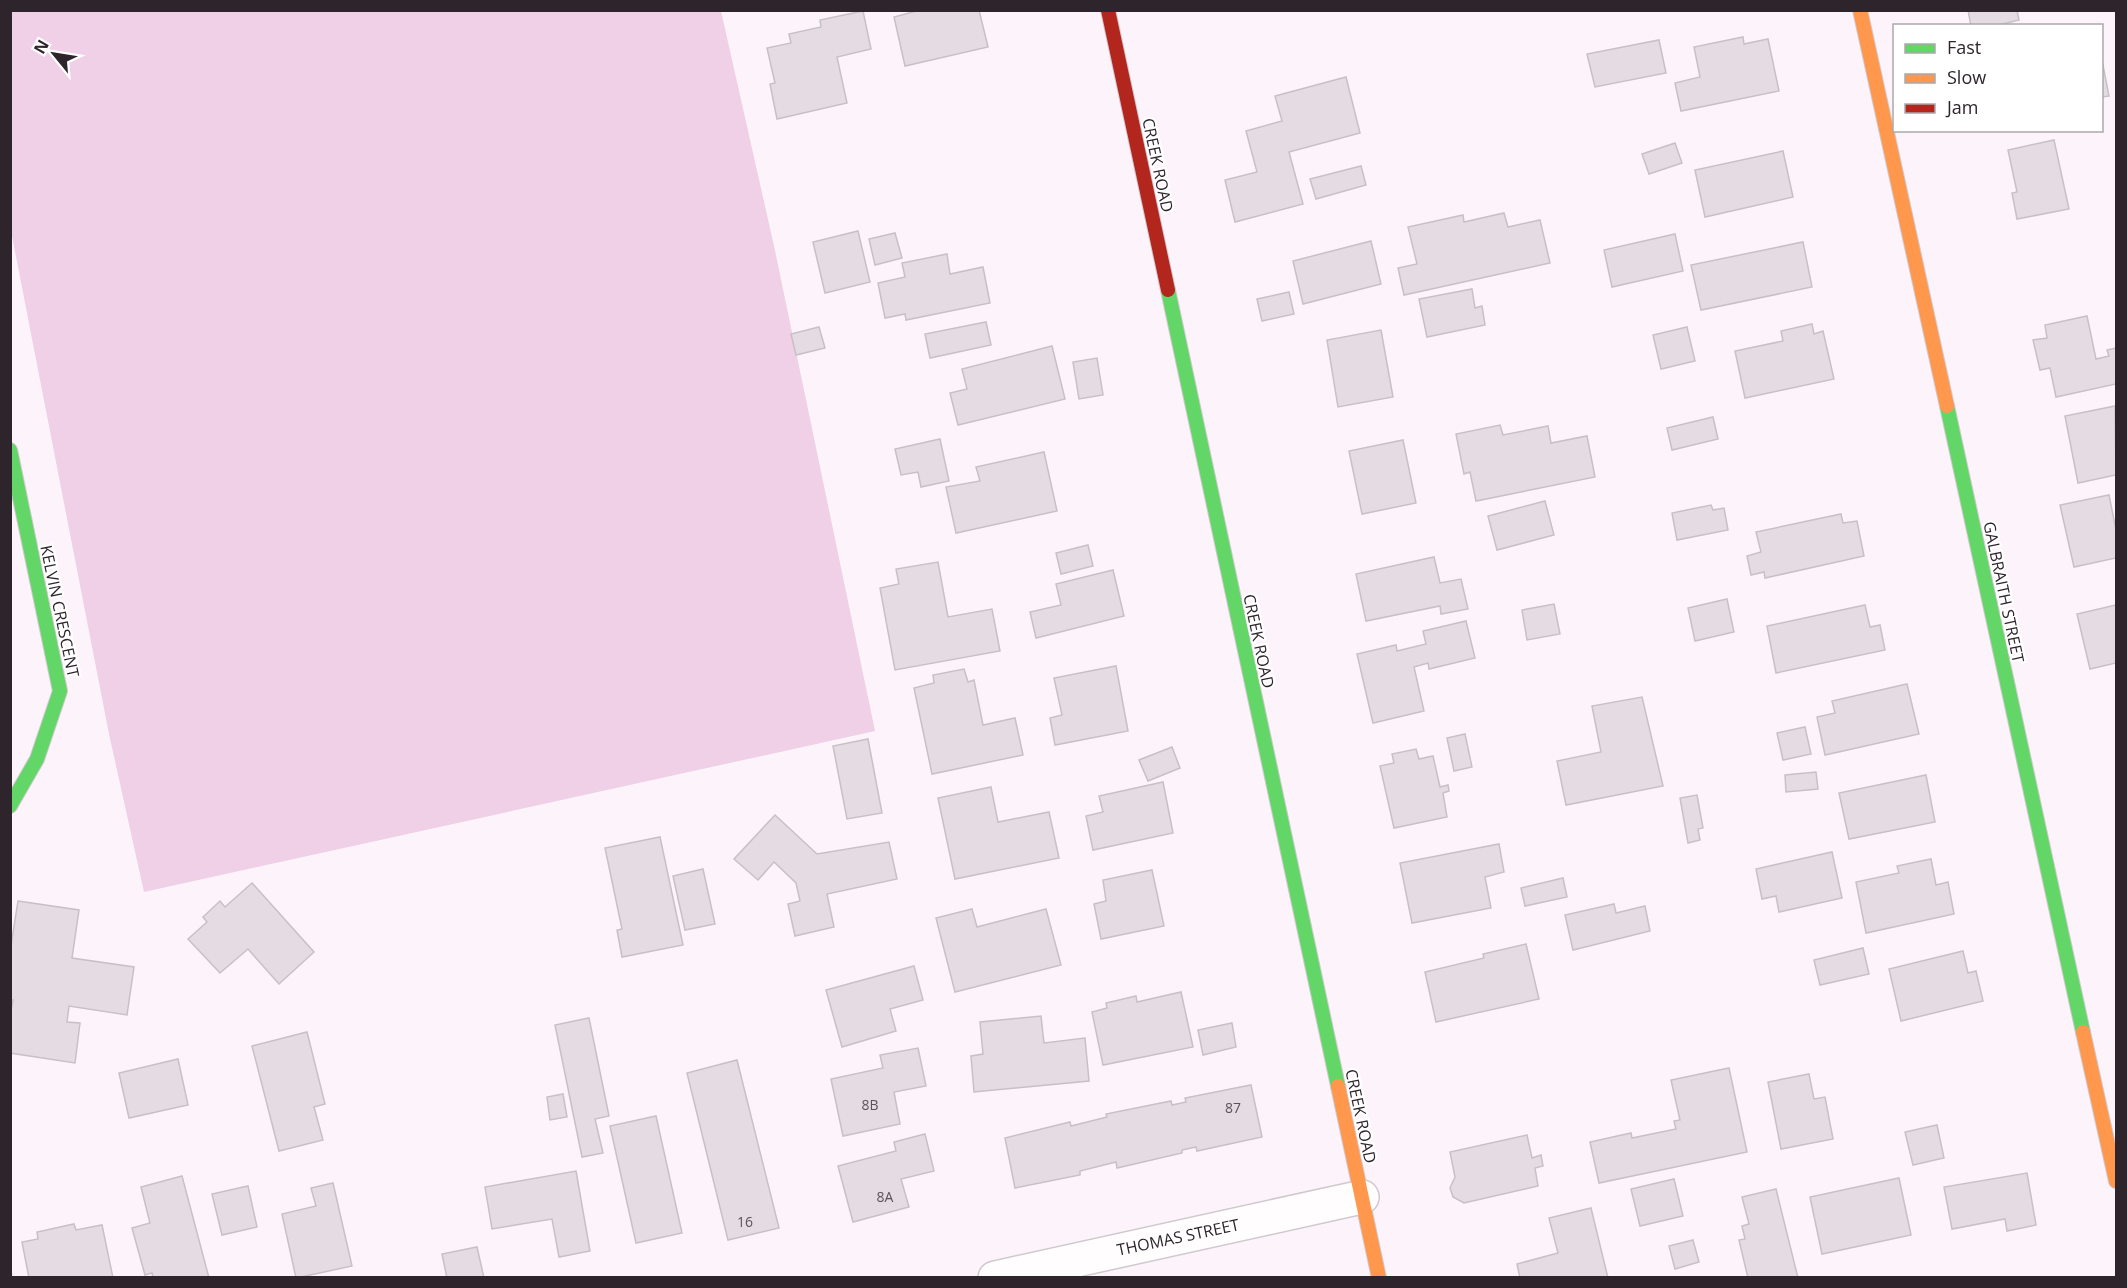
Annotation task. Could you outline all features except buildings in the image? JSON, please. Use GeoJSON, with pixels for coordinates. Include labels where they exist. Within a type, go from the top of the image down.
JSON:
{"type":"FeatureCollection","features":[{"type":"Feature","properties":{"kind":"street","name":"CREEK ROAD"},"geometry":{"type":"LineString","coordinates":[[1108,10],[1379,1278]]}},
{"type":"Feature","properties":{"kind":"street","name":"GALBRAITH STREET"},"geometry":{"type":"LineString","coordinates":[[1860,10],[2116,1181]]}},
{"type":"Feature","properties":{"kind":"street","name":"KELVIN CRESCENT"},"geometry":{"type":"LineString","coordinates":[[10,450],[60,692],[37,759],[10,806]]}},
{"type":"Feature","properties":{"kind":"street","name":"THOMAS STREET"},"geometry":{"type":"LineString","coordinates":[[995,1278],[1362,1197]]}},
{"type":"Feature","properties":{"kind":"path"},"geometry":{"type":"LineString","coordinates":[[10,1268],[12,1278]]}},
{"type":"Feature","properties":{"kind":"shaded area"},"geometry":{"type":"Polygon","coordinates":[[[10,11],[721,11],[774,246],[875,731],[144,892],[109,734],[11,231],[10,11]]]}},
{"type":"Feature","properties":{"kind":"traffic: fast"},"geometry":{"type":"LineString","coordinates":[[1168,290],[1338,1086]]}},
{"type":"Feature","properties":{"kind":"traffic: fast"},"geometry":{"type":"LineString","coordinates":[[1947,406],[2083,1032]]}},
{"type":"Feature","properties":{"kind":"traffic: fast"},"geometry":{"type":"LineString","coordinates":[[10,450],[60,691],[37,759],[10,806]]}},
{"type":"Feature","properties":{"kind":"traffic: slow"},"geometry":{"type":"LineString","coordinates":[[1860,10],[1947,406]]}},
{"type":"Feature","properties":{"kind":"traffic: slow"},"geometry":{"type":"LineString","coordinates":[[2083,1032],[2116,1181]]}},
{"type":"Feature","properties":{"kind":"traffic: slow"},"geometry":{"type":"LineString","coordinates":[[1338,1086],[1379,1278]]}},
{"type":"Feature","properties":{"kind":"traffic: jam"},"geometry":{"type":"LineString","coordinates":[[1108,10],[1168,290]]}}]}
